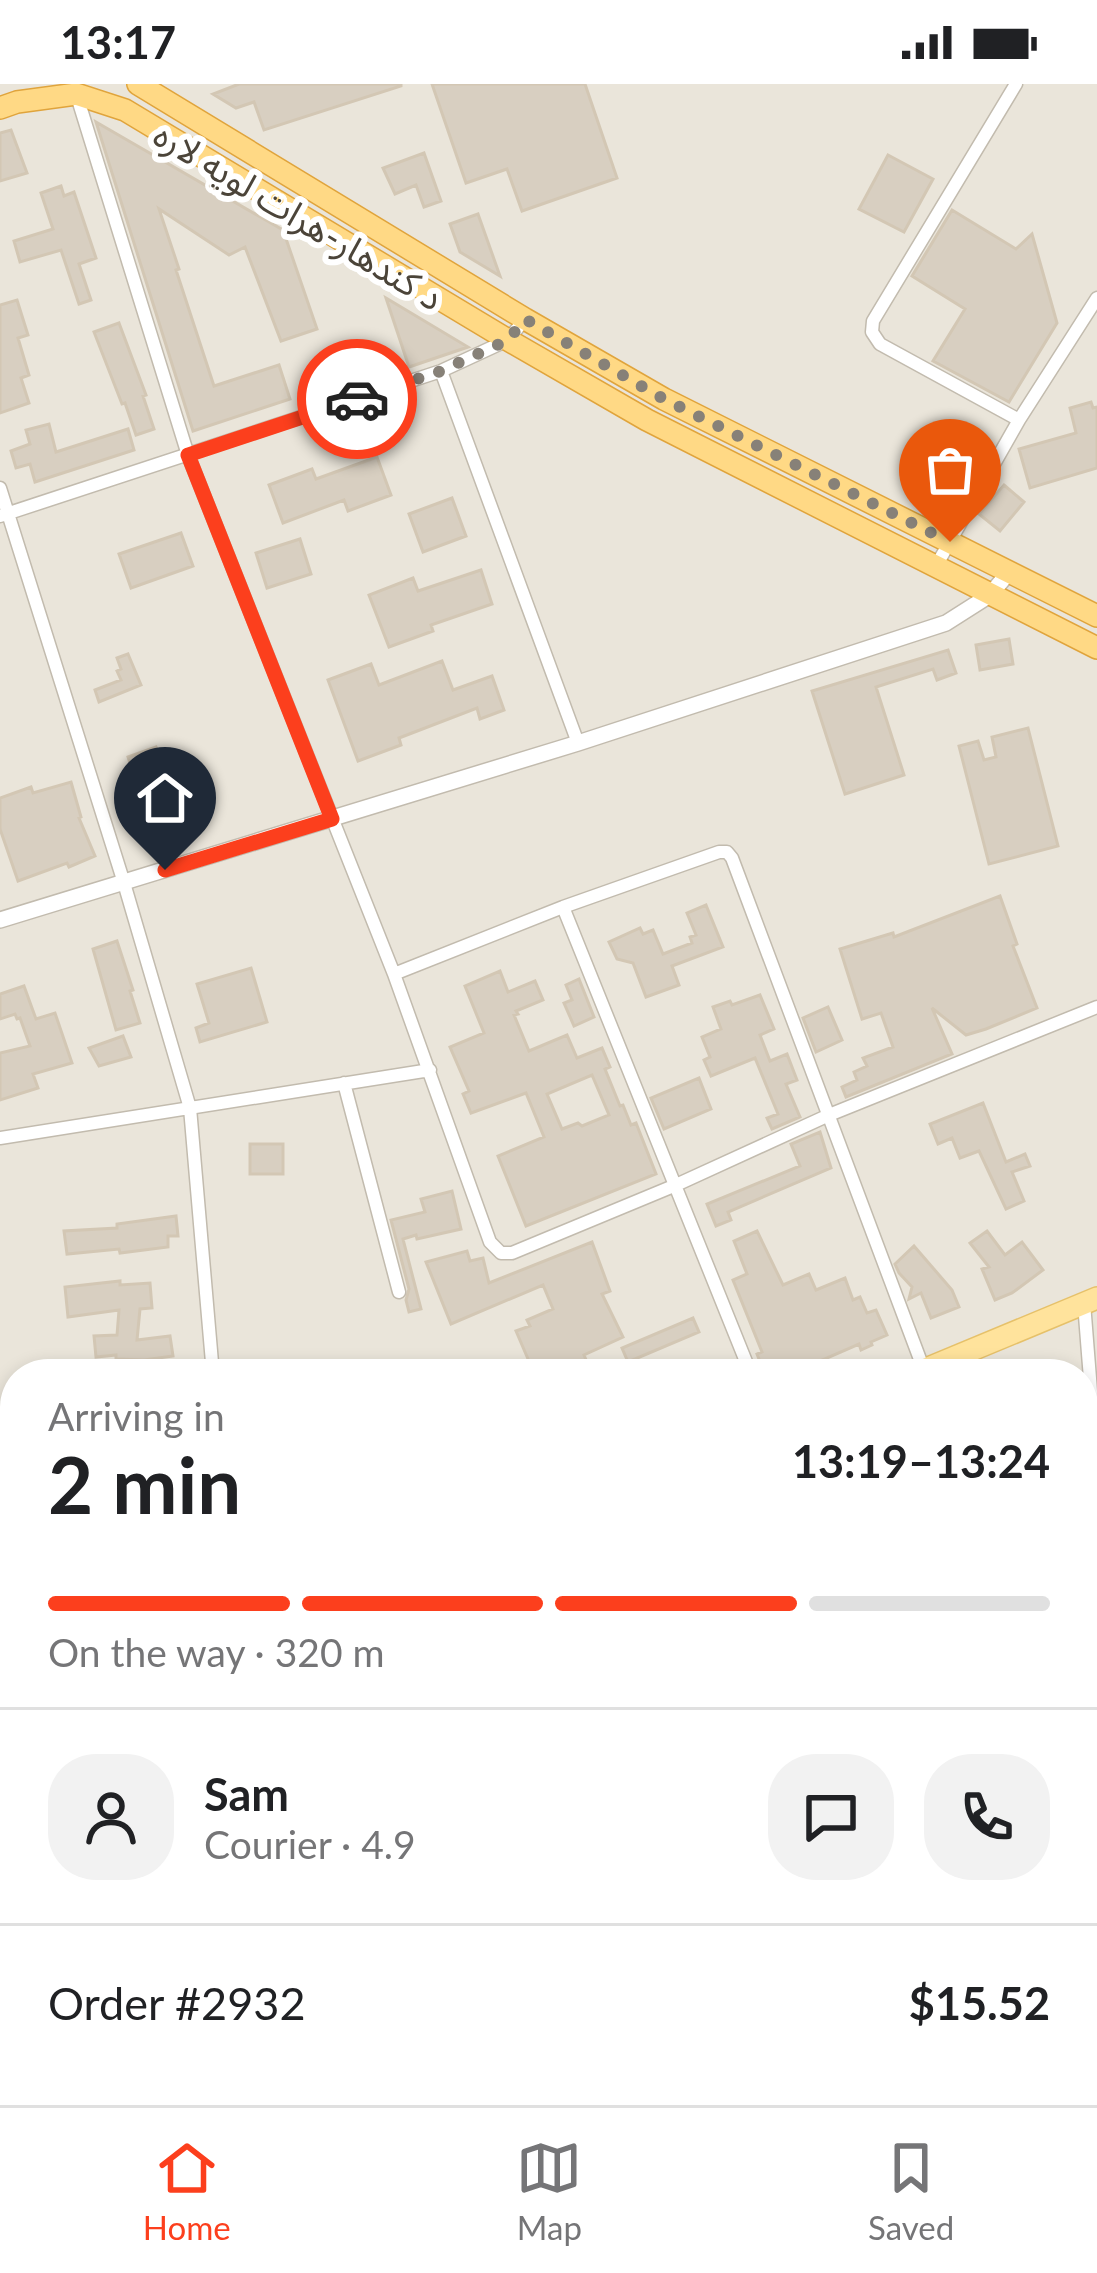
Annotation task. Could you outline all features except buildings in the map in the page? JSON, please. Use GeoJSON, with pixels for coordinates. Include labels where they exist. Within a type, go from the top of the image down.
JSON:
{"type":"FeatureCollection","features":[{"type":"Feature","properties":{"kind":"highway","name":"د کندهار-هرات لويه لاره"},"geometry":{"type":"LineString","coordinates":[[138,84],[664,399],[1097,616]]}},
{"type":"Feature","properties":{"kind":"highway","name":"د کندهار-هرات لويه لاره"},"geometry":{"type":"LineString","coordinates":[[0,107],[76,89],[125,110],[647,420],[1097,648]]}},
{"type":"Feature","properties":{"kind":"main road"},"geometry":{"type":"LineString","coordinates":[[950,1359],[1090,1301]]}},
{"type":"Feature","properties":{"kind":"street"},"geometry":{"type":"LineString","coordinates":[[1016,84],[872,321],[872,332],[880,344],[1019,420]]}},
{"type":"Feature","properties":{"kind":"street"},"geometry":{"type":"LineString","coordinates":[[76,89],[188,455],[394,974],[490,1242],[501,1253],[512,1253],[829,1115],[1097,1007]]}},
{"type":"Feature","properties":{"kind":"street"},"geometry":{"type":"LineString","coordinates":[[936,566],[1019,420],[1097,298]]}},
{"type":"Feature","properties":{"kind":"street"},"geometry":{"type":"LineString","coordinates":[[4,514],[441,371],[508,340],[525,319]]}},
{"type":"Feature","properties":{"kind":"street"},"geometry":{"type":"LineString","coordinates":[[441,371],[578,743]]}},
{"type":"Feature","properties":{"kind":"street"},"geometry":{"type":"LineString","coordinates":[[0,488],[4,514],[124,883],[190,1108],[212,1359]]}},
{"type":"Feature","properties":{"kind":"street"},"geometry":{"type":"LineString","coordinates":[[0,920],[578,743],[946,623],[991,595],[1009,572]]}},
{"type":"Feature","properties":{"kind":"street"},"geometry":{"type":"LineString","coordinates":[[394,974],[563,907],[727,852],[829,1115],[914,1359]]}},
{"type":"Feature","properties":{"kind":"street"},"geometry":{"type":"LineString","coordinates":[[563,907],[745,1359]]}},
{"type":"Feature","properties":{"kind":"street"},"geometry":{"type":"LineString","coordinates":[[0,1138],[430,1070]]}},
{"type":"Feature","properties":{"kind":"street"},"geometry":{"type":"LineString","coordinates":[[344,1084],[399,1292]]}},
{"type":"Feature","properties":{"kind":"street"},"geometry":{"type":"LineString","coordinates":[[1090,1301],[1092,1359]]}},
{"type":"Feature","properties":{"kind":"shaded area"},"geometry":{"type":"Polygon","coordinates":[[[0,84],[1097,84],[1097,1359],[0,1359],[0,84]]]}},
{"type":"Feature","properties":{"kind":"way so far"},"geometry":{"type":"LineString","coordinates":[[357,399],[441,371],[508,340],[525,319],[664,399],[950,542]]}},
{"type":"Feature","properties":{"kind":"route"},"geometry":{"type":"LineString","coordinates":[[165,870],[332,819],[188,455],[357,399]]}}]}
